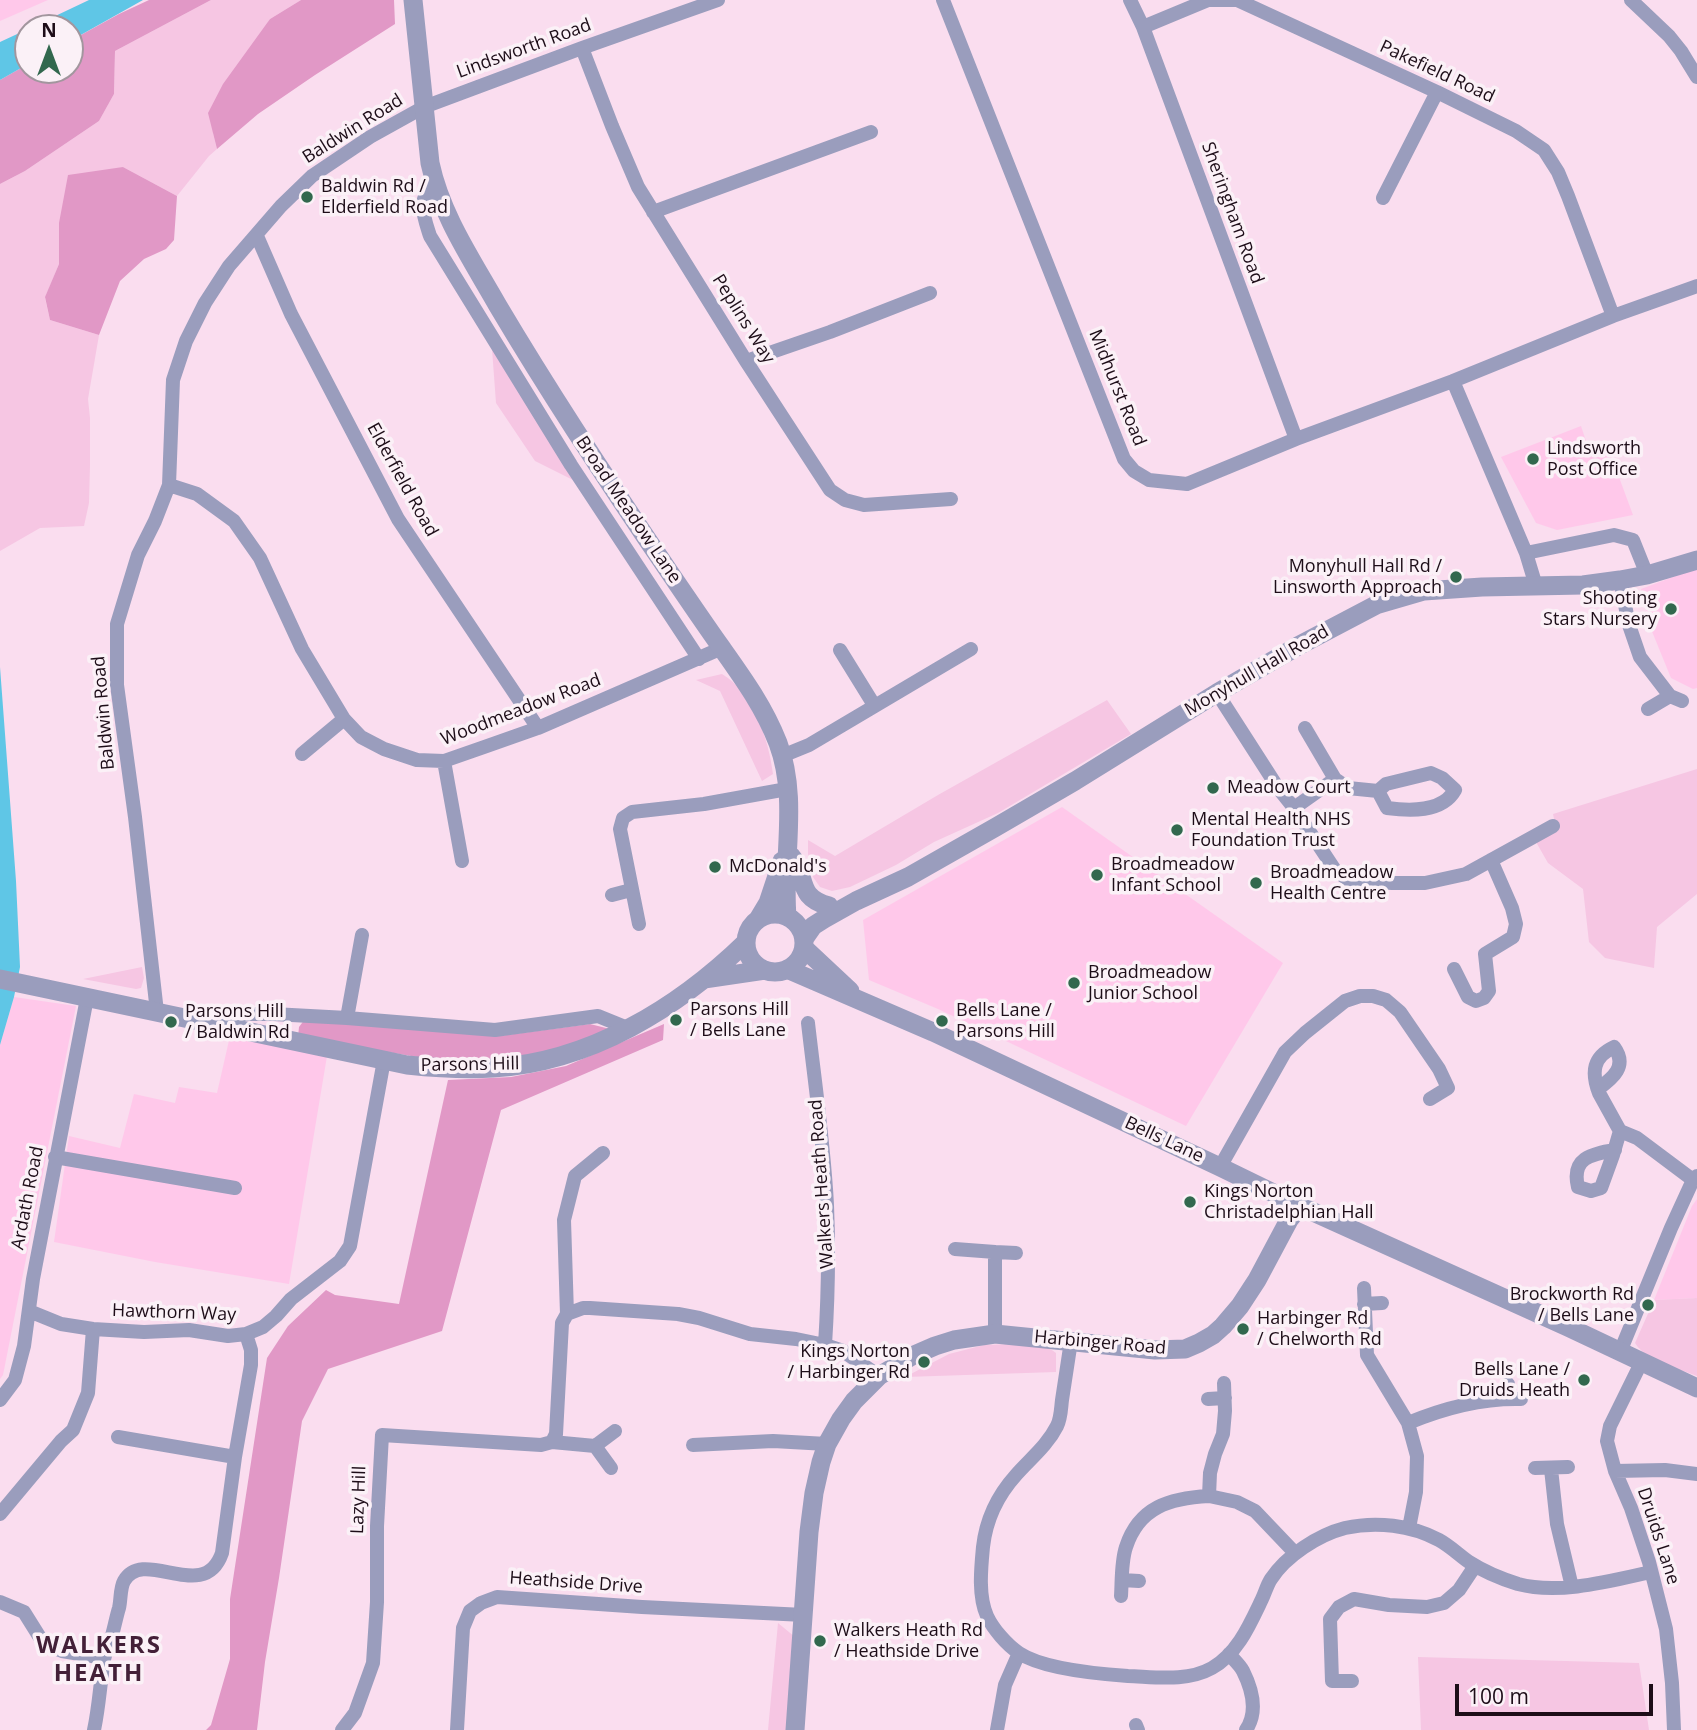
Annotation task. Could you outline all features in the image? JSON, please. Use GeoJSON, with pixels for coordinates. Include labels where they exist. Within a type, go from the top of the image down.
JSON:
{"type":"FeatureCollection","features":[{"type":"Feature","properties":{"kind":"street","name":"Broad Meadow Lane"},"geometry":{"type":"LineString","coordinates":[[413,0],[430,163],[446,213],[534,366],[636,524],[768,718],[782,756],[787,789],[790,917]]}},
{"type":"Feature","properties":{"kind":"street","name":"Lindsworth Road"},"geometry":{"type":"LineString","coordinates":[[424,107],[718,0]]}},
{"type":"Feature","properties":{"kind":"street","name":"Midhurst Road"},"geometry":{"type":"LineString","coordinates":[[943,0],[1124,459],[1133,471],[1149,480],[1187,484],[1296,439],[1453,381]]}},
{"type":"Feature","properties":{"kind":"street","name":"Sheringham Road"},"geometry":{"type":"LineString","coordinates":[[1130,0],[1143,27],[1296,439]]}},
{"type":"Feature","properties":{"kind":"street","name":"Pakefield Road"},"geometry":{"type":"LineString","coordinates":[[1143,27],[1208,0],[1237,0],[1516,131],[1544,150],[1558,172],[1613,316]]}},
{"type":"Feature","properties":{"kind":"street"},"geometry":{"type":"LineString","coordinates":[[1631,0],[1669,36],[1697,77]]}},
{"type":"Feature","properties":{"kind":"street","name":"Peplins Way"},"geometry":{"type":"LineString","coordinates":[[582,48],[638,187],[830,490],[845,500],[864,505],[951,499]]}},
{"type":"Feature","properties":{"kind":"street"},"geometry":{"type":"LineString","coordinates":[[1383,198],[1437,92]]}},
{"type":"Feature","properties":{"kind":"street","name":"Baldwin Road"},"geometry":{"type":"LineString","coordinates":[[156,1012],[135,817],[117,685],[117,624],[138,555],[169,485],[173,380],[186,341],[205,303],[229,266],[281,206],[312,176],[370,137],[424,107]]}},
{"type":"Feature","properties":{"kind":"street"},"geometry":{"type":"LineString","coordinates":[[653,212],[871,132]]}},
{"type":"Feature","properties":{"kind":"street","name":"Broad Meadow Lane"},"geometry":{"type":"LineString","coordinates":[[434,181],[425,192],[423,212],[430,236],[571,465],[699,659]]}},
{"type":"Feature","properties":{"kind":"street","name":"Elderfield Road"},"geometry":{"type":"LineString","coordinates":[[257,236],[291,314],[398,519],[538,728]]}},
{"type":"Feature","properties":{"kind":"street"},"geometry":{"type":"LineString","coordinates":[[1536,586],[1526,553],[1453,381],[1613,316],[1697,286]]}},
{"type":"Feature","properties":{"kind":"street"},"geometry":{"type":"LineString","coordinates":[[746,361],[930,293]]}},
{"type":"Feature","properties":{"kind":"street","name":"Woodmeadow Road"},"geometry":{"type":"LineString","coordinates":[[169,485],[197,494],[234,521],[260,558],[302,649],[344,719],[361,737],[384,749],[417,760],[444,761],[538,728],[722,648]]}},
{"type":"Feature","properties":{"kind":"street"},"geometry":{"type":"LineString","coordinates":[[1526,553],[1614,535],[1633,540],[1647,575]]}},
{"type":"Feature","properties":{"kind":"street","name":"Monyhull Hall Road"},"geometry":{"type":"LineString","coordinates":[[804,943],[813,926],[856,901],[908,877],[1075,781],[1298,646],[1377,605],[1424,591],[1583,585],[1620,580],[1697,560]]}},
{"type":"Feature","properties":{"kind":"street"},"geometry":{"type":"LineString","coordinates":[[1620,580],[1629,625],[1640,657],[1676,699],[1648,709]]}},
{"type":"Feature","properties":{"kind":"street"},"geometry":{"type":"LineString","coordinates":[[782,756],[809,745],[971,649]]}},
{"type":"Feature","properties":{"kind":"street"},"geometry":{"type":"LineString","coordinates":[[840,650],[874,705]]}},
{"type":"Feature","properties":{"kind":"street"},"geometry":{"type":"LineString","coordinates":[[1217,693],[1335,870],[1347,879],[1425,883],[1466,874],[1553,826]]}},
{"type":"Feature","properties":{"kind":"street"},"geometry":{"type":"LineString","coordinates":[[302,754],[344,719]]}},
{"type":"Feature","properties":{"kind":"street"},"geometry":{"type":"LineString","coordinates":[[1306,728],[1335,779],[1348,788],[1378,791],[1387,784],[1431,773],[1442,778],[1455,790],[1451,796],[1430,809],[1406,811],[1387,808],[1378,791]]}},
{"type":"Feature","properties":{"kind":"street"},"geometry":{"type":"LineString","coordinates":[[444,761],[462,861]]}},
{"type":"Feature","properties":{"kind":"street"},"geometry":{"type":"LineString","coordinates":[[1294,808],[1335,779]]}},
{"type":"Feature","properties":{"kind":"street"},"geometry":{"type":"LineString","coordinates":[[639,924],[620,829],[623,818],[632,812],[704,804],[787,789]]}},
{"type":"Feature","properties":{"kind":"street","name":"Broad Meadow Lane"},"geometry":{"type":"LineString","coordinates":[[788,850],[796,862],[804,887],[815,902],[829,906]]}},
{"type":"Feature","properties":{"kind":"street","name":"Broad Meadow Lane"},"geometry":{"type":"LineString","coordinates":[[759,918],[768,903],[788,850]]}},
{"type":"Feature","properties":{"kind":"street"},"geometry":{"type":"LineString","coordinates":[[1454,968],[1468,997],[1476,1001],[1485,998],[1489,991],[1485,954],[1513,937],[1516,923],[1514,916],[1491,860]]}},
{"type":"Feature","properties":{"kind":"street"},"geometry":{"type":"LineString","coordinates":[[612,895],[631,891]]}},
{"type":"Feature","properties":{"kind":"street","name":"Monyhull Hall Road"},"geometry":{"type":"LineString","coordinates":[[790,917],[856,901]]}},
{"type":"Feature","properties":{"kind":"street"},"geometry":{"type":"LineString","coordinates":[[702,979],[765,970],[780,972],[787,969],[798,961],[804,943],[799,926],[790,917],[774,914],[759,918],[748,933],[748,954],[755,964],[765,970]]}},
{"type":"Feature","properties":{"kind":"street"},"geometry":{"type":"LineString","coordinates":[[347,1018],[362,935]]}},
{"type":"Feature","properties":{"kind":"street","name":"Parsons Hill"},"geometry":{"type":"LineString","coordinates":[[10,981],[407,1065],[448,1069],[494,1068],[562,1057],[630,1029],[674,1001],[746,942]]}},
{"type":"Feature","properties":{"kind":"street","name":"Bells Lane"},"geometry":{"type":"LineString","coordinates":[[804,943],[858,999]]}},
{"type":"Feature","properties":{"kind":"street","name":"Bells Lane"},"geometry":{"type":"LineString","coordinates":[[787,969],[933,1032],[1300,1206],[1697,1388]]}},
{"type":"Feature","properties":{"kind":"street"},"geometry":{"type":"LineString","coordinates":[[1220,1167],[1284,1052],[1332,1010],[1345,1001],[1360,996],[1386,1000],[1400,1012],[1439,1069],[1448,1088],[1430,1100]]}},
{"type":"Feature","properties":{"kind":"street","name":"Ardath Road"},"geometry":{"type":"LineString","coordinates":[[0,1400],[15,1380],[24,1346],[55,1157],[87,998]]}},
{"type":"Feature","properties":{"kind":"street","name":"Parsons Hill"},"geometry":{"type":"LineString","coordinates":[[224,1026],[234,1016],[245,1014],[347,1018],[495,1030],[598,1016],[630,1029]]}},
{"type":"Feature","properties":{"kind":"street","name":"Walkers Heath Road"},"geometry":{"type":"LineString","coordinates":[[808,1023],[827,1207],[828,1294],[825,1345]]}},
{"type":"Feature","properties":{"kind":"street","name":"Hawthorn Way"},"geometry":{"type":"LineString","coordinates":[[29,1311],[61,1324],[93,1329],[144,1332],[189,1330],[228,1336],[246,1335],[263,1327],[291,1299],[340,1261],[350,1246],[384,1060]]}},
{"type":"Feature","properties":{"kind":"street"},"geometry":{"type":"LineString","coordinates":[[1598,1089],[1620,1131],[1637,1139],[1695,1178],[1671,1228],[1620,1352]]}},
{"type":"Feature","properties":{"kind":"street"},"geometry":{"type":"LineString","coordinates":[[1615,1150],[1620,1131]]}},
{"type":"Feature","properties":{"kind":"street"},"geometry":{"type":"LineString","coordinates":[[552,1442],[556,1434],[562,1323],[567,1314],[564,1220],[575,1176],[603,1153]]}},
{"type":"Feature","properties":{"kind":"street"},"geometry":{"type":"LineString","coordinates":[[55,1157],[235,1188]]}},
{"type":"Feature","properties":{"kind":"street","name":"Harbinger Road"},"geometry":{"type":"LineString","coordinates":[[879,1376],[935,1346],[954,1340],[995,1334],[1155,1350],[1185,1349],[1213,1335],[1240,1306],[1289,1220],[1300,1206]]}},
{"type":"Feature","properties":{"kind":"street"},"geometry":{"type":"LineString","coordinates":[[955,1249],[1016,1253]]}},
{"type":"Feature","properties":{"kind":"street"},"geometry":{"type":"LineString","coordinates":[[995,1334],[996,1252]]}},
{"type":"Feature","properties":{"kind":"street"},"geometry":{"type":"LineString","coordinates":[[1364,1288],[1367,1354],[1408,1423],[1418,1456],[1418,1473],[1409,1528]]}},
{"type":"Feature","properties":{"kind":"street"},"geometry":{"type":"LineString","coordinates":[[1364,1304],[1382,1303]]}},
{"type":"Feature","properties":{"kind":"street"},"geometry":{"type":"LineString","coordinates":[[567,1314],[590,1308],[699,1318],[750,1334],[825,1345],[843,1351],[879,1376],[854,1401],[841,1419],[827,1444],[821,1462],[809,1532],[795,1730]]}},
{"type":"Feature","properties":{"kind":"street"},"geometry":{"type":"LineString","coordinates":[[0,1514],[61,1441],[74,1430],[88,1393],[93,1329]]}},
{"type":"Feature","properties":{"kind":"street"},"geometry":{"type":"LineString","coordinates":[[94,1730],[104,1658],[115,1625],[123,1582],[133,1572],[143,1569],[194,1576],[209,1572],[218,1565],[251,1365],[251,1350],[246,1335]]}},
{"type":"Feature","properties":{"kind":"street"},"geometry":{"type":"LineString","coordinates":[[1071,1341],[1059,1423],[1047,1443],[998,1498],[988,1522],[983,1545],[982,1587],[987,1616],[1000,1635],[1019,1653],[1044,1664],[1118,1675],[1174,1678],[1194,1675],[1213,1667],[1241,1640],[1271,1579],[1296,1552],[1344,1528],[1375,1525],[1409,1528],[1440,1540],[1475,1566],[1519,1584],[1538,1587],[1572,1587],[1651,1572]]}},
{"type":"Feature","properties":{"kind":"street","name":"Druids Lane"},"geometry":{"type":"LineString","coordinates":[[1641,1363],[1610,1426],[1607,1441],[1615,1471],[1649,1562],[1666,1629],[1674,1730]]}},
{"type":"Feature","properties":{"kind":"street"},"geometry":{"type":"LineString","coordinates":[[1209,1496],[1210,1473],[1223,1434],[1224,1382]]}},
{"type":"Feature","properties":{"kind":"street"},"geometry":{"type":"LineString","coordinates":[[1408,1423],[1458,1405],[1513,1394]]}},
{"type":"Feature","properties":{"kind":"street"},"geometry":{"type":"LineString","coordinates":[[1208,1399],[1225,1398]]}},
{"type":"Feature","properties":{"kind":"street"},"geometry":{"type":"LineString","coordinates":[[611,1468],[595,1446],[615,1431]]}},
{"type":"Feature","properties":{"kind":"street","name":"Lazy Hill"},"geometry":{"type":"LineString","coordinates":[[342,1730],[355,1713],[373,1663],[382,1435],[595,1446]]}},
{"type":"Feature","properties":{"kind":"street"},"geometry":{"type":"LineString","coordinates":[[118,1437],[235,1457]]}},
{"type":"Feature","properties":{"kind":"street"},"geometry":{"type":"LineString","coordinates":[[694,1445],[773,1441],[827,1444]]}},
{"type":"Feature","properties":{"kind":"street"},"geometry":{"type":"LineString","coordinates":[[1535,1468],[1568,1467]]}},
{"type":"Feature","properties":{"kind":"street"},"geometry":{"type":"LineString","coordinates":[[1551,1469],[1557,1524],[1572,1587]]}},
{"type":"Feature","properties":{"kind":"street"},"geometry":{"type":"LineString","coordinates":[[1615,1471],[1665,1470],[1697,1474]]}},
{"type":"Feature","properties":{"kind":"street"},"geometry":{"type":"LineString","coordinates":[[1121,1596],[1125,1548],[1136,1524],[1149,1512],[1164,1504],[1187,1497],[1209,1496],[1237,1502],[1255,1511],[1296,1552]]}},
{"type":"Feature","properties":{"kind":"street"},"geometry":{"type":"LineString","coordinates":[[1353,1681],[1332,1681],[1330,1619],[1339,1606],[1354,1599],[1427,1607],[1444,1602],[1459,1590],[1475,1566]]}},
{"type":"Feature","properties":{"kind":"street"},"geometry":{"type":"LineString","coordinates":[[1122,1580],[1139,1580]]}},
{"type":"Feature","properties":{"kind":"street","name":"Heathside Drive"},"geometry":{"type":"LineString","coordinates":[[457,1730],[463,1628],[470,1611],[481,1602],[497,1597],[804,1615]]}},
{"type":"Feature","properties":{"kind":"street"},"geometry":{"type":"LineString","coordinates":[[0,1602],[24,1612],[44,1644],[62,1651],[104,1658]]}},
{"type":"Feature","properties":{"kind":"street"},"geometry":{"type":"LineString","coordinates":[[997,1730],[1005,1685],[1019,1653]]}},
{"type":"Feature","properties":{"kind":"street"},"geometry":{"type":"LineString","coordinates":[[1229,1654],[1242,1670],[1254,1708],[1247,1730]]}},
{"type":"Feature","properties":{"kind":"shaded area"},"geometry":{"type":"Polygon","coordinates":[[[0,0],[48,0],[14,14],[0,21],[0,0]]]}},
{"type":"Feature","properties":{"kind":"shaded area"},"geometry":{"type":"Polygon","coordinates":[[[149,0],[211,0],[115,51],[114,94],[99,121],[25,171],[0,184],[0,80],[14,72],[14,84],[84,84],[84,33],[149,0]]]}},
{"type":"Feature","properties":{"kind":"shaded area"},"geometry":{"type":"Polygon","coordinates":[[[211,0],[301,0],[270,19],[213,133],[217,149],[177,196],[123,167],[59,223],[59,264],[45,298],[50,320],[99,335],[88,399],[89,503],[84,526],[40,528],[0,551],[0,184],[25,171],[99,121],[114,94],[115,51],[211,0]]]}},
{"type":"Feature","properties":{"kind":"shaded area"},"geometry":{"type":"Polygon","coordinates":[[[301,0],[394,0],[395,24],[258,114],[217,149],[208,113],[223,84],[270,19],[301,0]]]}},
{"type":"Feature","properties":{"kind":"shaded area"},"geometry":{"type":"Polygon","coordinates":[[[123,167],[177,196],[174,240],[166,249],[144,259],[120,281],[99,335],[50,320],[45,297],[59,264],[59,223],[68,175],[123,167]]]}},
{"type":"Feature","properties":{"kind":"shaded area"},"geometry":{"type":"Polygon","coordinates":[[[492,349],[573,480],[535,461],[496,403],[492,349]]]}},
{"type":"Feature","properties":{"kind":"shaded area"},"geometry":{"type":"Polygon","coordinates":[[[1581,426],[1588,447],[1606,442],[1633,515],[1557,530],[1536,523],[1501,457],[1581,426]]]}},
{"type":"Feature","properties":{"kind":"shaded area","name":"Shooting Stars Nursery"},"geometry":{"type":"Polygon","coordinates":[[[1697,568],[1697,688],[1693,689],[1671,678],[1651,629],[1641,589],[1697,568]]]}},
{"type":"Feature","properties":{"kind":"shaded area"},"geometry":{"type":"Polygon","coordinates":[[[722,674],[742,692],[758,718],[768,747],[773,774],[762,781],[720,691],[696,680],[722,674]]]}},
{"type":"Feature","properties":{"kind":"shaded area"},"geometry":{"type":"Polygon","coordinates":[[[1107,700],[1131,734],[998,813],[934,842],[896,865],[850,887],[832,891],[820,887],[813,877],[808,840],[835,856],[1107,700]]]}},
{"type":"Feature","properties":{"kind":"shaded area"},"geometry":{"type":"Polygon","coordinates":[[[1697,769],[1697,894],[1657,927],[1654,968],[1605,958],[1589,942],[1583,889],[1548,863],[1536,842],[1556,828],[1553,814],[1697,769]]]}},
{"type":"Feature","properties":{"kind":"shaded area","name":"Broadmeadow Junior School"},"geometry":{"type":"Polygon","coordinates":[[[1062,807],[1283,963],[1186,1126],[938,1009],[869,980],[863,920],[1062,807]]]}},
{"type":"Feature","properties":{"kind":"shaded area"},"geometry":{"type":"Polygon","coordinates":[[[142,967],[144,978],[141,988],[83,979],[142,967]]]}},
{"type":"Feature","properties":{"kind":"shaded area"},"geometry":{"type":"Polygon","coordinates":[[[14,997],[76,1006],[3,1375],[0,1379],[0,1045],[14,997]]]}},
{"type":"Feature","properties":{"kind":"shaded area"},"geometry":{"type":"Polygon","coordinates":[[[305,1019],[499,1036],[590,1024],[610,1029],[563,1051],[453,1063],[298,1037],[299,1027],[305,1019]]]}},
{"type":"Feature","properties":{"kind":"shaded area"},"geometry":{"type":"Polygon","coordinates":[[[664,1024],[663,1040],[501,1110],[442,1331],[328,1369],[302,1421],[257,1730],[206,1730],[211,1725],[230,1659],[230,1599],[267,1358],[288,1326],[326,1290],[335,1295],[399,1304],[448,1080],[511,1077],[566,1066],[664,1024]]]}},
{"type":"Feature","properties":{"kind":"shaded area"},"geometry":{"type":"Polygon","coordinates":[[[230,1036],[327,1056],[289,1284],[54,1242],[69,1136],[120,1148],[134,1094],[175,1103],[179,1087],[217,1093],[230,1036]]]}},
{"type":"Feature","properties":{"kind":"shaded area"},"geometry":{"type":"Polygon","coordinates":[[[1697,1199],[1697,1298],[1654,1300],[1692,1206],[1697,1199]]]}},
{"type":"Feature","properties":{"kind":"shaded area"},"geometry":{"type":"Polygon","coordinates":[[[1697,1298],[1697,1376],[1655,1360],[1635,1343],[1654,1300],[1697,1298]]]}},
{"type":"Feature","properties":{"kind":"shaded area"},"geometry":{"type":"Polygon","coordinates":[[[1022,1344],[1050,1349],[1056,1353],[1056,1372],[905,1377],[949,1354],[984,1345],[1022,1344]]]}},
{"type":"Feature","properties":{"kind":"shaded area"},"geometry":{"type":"Polygon","coordinates":[[[778,1623],[795,1637],[790,1730],[768,1730],[778,1623]]]}},
{"type":"Feature","properties":{"kind":"shaded area"},"geometry":{"type":"Polygon","coordinates":[[[1418,1657],[1639,1663],[1649,1730],[1421,1730],[1418,1657]]]}},
{"type":"Feature","properties":{"kind":"water"},"geometry":{"type":"Polygon","coordinates":[[[89,0],[143,0],[84,33],[84,14],[60,14],[89,0]]]}},
{"type":"Feature","properties":{"kind":"water"},"geometry":{"type":"Polygon","coordinates":[[[14,36],[14,72],[0,80],[0,42],[14,36]]]}},
{"type":"Feature","properties":{"kind":"water"},"geometry":{"type":"Polygon","coordinates":[[[0,667],[20,967],[0,1045],[0,667]]]}},
{"type":"Feature","properties":{"kind":"place","name":"Baldwin Rd / Elderfield Road"},"geometry":{"type":"Point","coordinates":[307,197]}},
{"type":"Feature","properties":{"kind":"place","name":"Lindsworth Post Office"},"geometry":{"type":"Point","coordinates":[1533,459]}},
{"type":"Feature","properties":{"kind":"place","name":"Monyhull Hall Rd / Linsworth Approach"},"geometry":{"type":"Point","coordinates":[1456,577]}},
{"type":"Feature","properties":{"kind":"place","name":"Shooting Stars Nursery"},"geometry":{"type":"Point","coordinates":[1671,609]}},
{"type":"Feature","properties":{"kind":"place","name":"Meadow Court"},"geometry":{"type":"Point","coordinates":[1213,788]}},
{"type":"Feature","properties":{"kind":"place","name":"Mental Health NHS Foundation Trust"},"geometry":{"type":"Point","coordinates":[1177,830]}},
{"type":"Feature","properties":{"kind":"place","name":"McDonald's"},"geometry":{"type":"Point","coordinates":[715,867]}},
{"type":"Feature","properties":{"kind":"place","name":"Broadmeadow Infant School"},"geometry":{"type":"Point","coordinates":[1097,875]}},
{"type":"Feature","properties":{"kind":"place","name":"Broadmeadow Health Centre"},"geometry":{"type":"Point","coordinates":[1256,883]}},
{"type":"Feature","properties":{"kind":"place","name":"Broadmeadow Junior School"},"geometry":{"type":"Point","coordinates":[1074,983]}},
{"type":"Feature","properties":{"kind":"place","name":"Parsons Hill / Bells Lane"},"geometry":{"type":"Point","coordinates":[676,1020]}},
{"type":"Feature","properties":{"kind":"place","name":"Bells Lane / Parsons Hill"},"geometry":{"type":"Point","coordinates":[942,1021]}},
{"type":"Feature","properties":{"kind":"place","name":"Parsons Hill / Baldwin Rd"},"geometry":{"type":"Point","coordinates":[171,1022]}},
{"type":"Feature","properties":{"kind":"place","name":"Kings Norton Christadelphian Hall"},"geometry":{"type":"Point","coordinates":[1190,1202]}},
{"type":"Feature","properties":{"kind":"place","name":"Brockworth Rd / Bells Lane"},"geometry":{"type":"Point","coordinates":[1648,1305]}},
{"type":"Feature","properties":{"kind":"place","name":"Harbinger Rd / Chelworth Rd"},"geometry":{"type":"Point","coordinates":[1243,1329]}},
{"type":"Feature","properties":{"kind":"place","name":"Kings Norton / Harbinger Rd"},"geometry":{"type":"Point","coordinates":[924,1362]}},
{"type":"Feature","properties":{"kind":"place","name":"Bells Lane / Druids Heath"},"geometry":{"type":"Point","coordinates":[1584,1380]}},
{"type":"Feature","properties":{"kind":"place","name":"Walkers Heath Rd / Heathside Drive"},"geometry":{"type":"Point","coordinates":[820,1641]}},
{"type":"Feature","properties":{"kind":"district","name":"WALKERS HEATH"},"geometry":{"type":"Point","coordinates":[99,1660]}}]}
